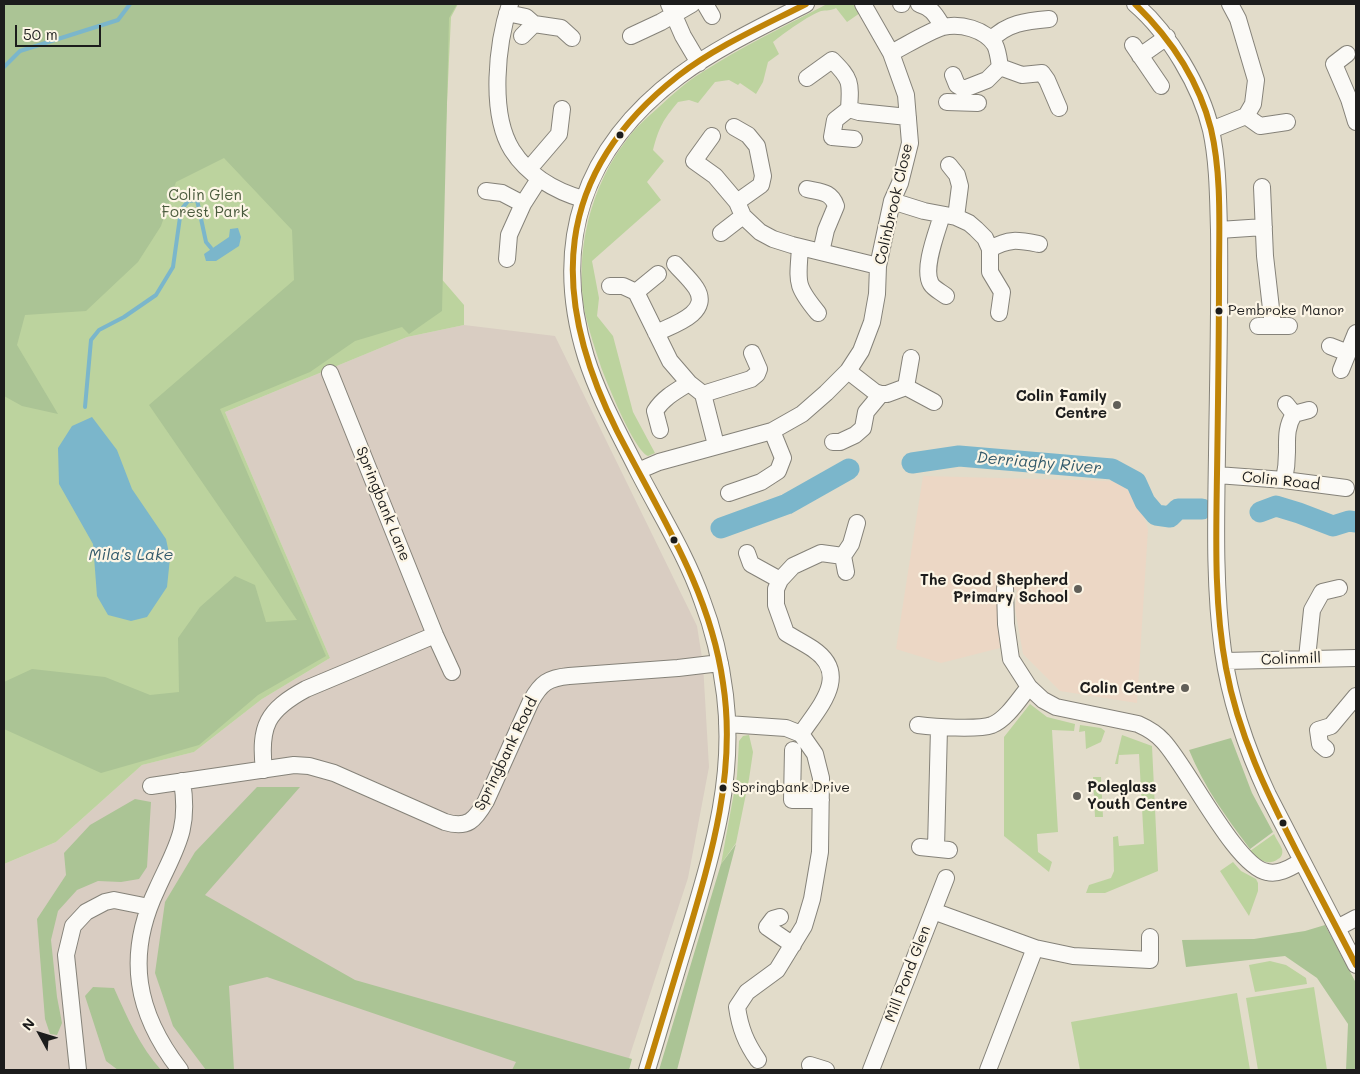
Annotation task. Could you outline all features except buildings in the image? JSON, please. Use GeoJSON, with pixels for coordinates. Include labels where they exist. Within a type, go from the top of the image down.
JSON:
{"type":"FeatureCollection","features":[{"type":"Feature","properties":{"kind":"street"},"geometry":{"type":"LineString","coordinates":[[631,36],[671,9],[692,4]]}},
{"type":"Feature","properties":{"kind":"street"},"geometry":{"type":"LineString","coordinates":[[647,1070],[707,868],[721,813],[726,773],[727,724],[720,663],[712,628],[701,597],[674,538],[638,471],[592,374],[577,318],[572,284],[572,257],[575,233],[583,199],[599,164],[623,128],[658,93],[680,75],[699,63],[750,33],[806,4]]}},
{"type":"Feature","properties":{"kind":"street","name":"Colinbrook Close"},"geometry":{"type":"LineString","coordinates":[[638,471],[659,462],[772,431],[802,414],[826,394],[848,370],[861,351],[872,322],[877,294],[878,266],[892,201],[900,183],[910,143],[906,96],[891,53],[863,4]]}},
{"type":"Feature","properties":{"kind":"street"},"geometry":{"type":"LineString","coordinates":[[919,4],[927,6],[934,12],[943,28]]}},
{"type":"Feature","properties":{"kind":"street"},"geometry":{"type":"LineString","coordinates":[[1135,4],[1167,37],[1191,80],[1211,130],[1219,202],[1217,475],[1219,606],[1225,661],[1235,708],[1258,775],[1356,965]]}},
{"type":"Feature","properties":{"kind":"street"},"geometry":{"type":"LineString","coordinates":[[1211,130],[1246,116],[1253,104],[1256,80],[1238,19],[1230,4]]}},
{"type":"Feature","properties":{"kind":"street"},"geometry":{"type":"LineString","coordinates":[[572,38],[561,28],[534,24],[526,17],[508,8],[499,48],[497,96],[503,126],[512,149],[534,174],[583,199]]}},
{"type":"Feature","properties":{"kind":"street"},"geometry":{"type":"LineString","coordinates":[[671,9],[683,36],[699,63]]}},
{"type":"Feature","properties":{"kind":"street"},"geometry":{"type":"LineString","coordinates":[[991,40],[1006,28],[1032,27],[1049,19]]}},
{"type":"Feature","properties":{"kind":"street"},"geometry":{"type":"LineString","coordinates":[[522,36],[534,24]]}},
{"type":"Feature","properties":{"kind":"street"},"geometry":{"type":"LineString","coordinates":[[891,53],[943,28],[959,26],[970,28],[991,40],[996,47],[1000,67]]}},
{"type":"Feature","properties":{"kind":"street"},"geometry":{"type":"LineString","coordinates":[[1161,86],[1137,51],[1167,37]]}},
{"type":"Feature","properties":{"kind":"street"},"geometry":{"type":"LineString","coordinates":[[1347,54],[1334,64],[1353,99],[1356,122]]}},
{"type":"Feature","properties":{"kind":"street"},"geometry":{"type":"LineString","coordinates":[[807,78],[832,60],[849,79],[849,109]]}},
{"type":"Feature","properties":{"kind":"street"},"geometry":{"type":"LineString","coordinates":[[953,75],[963,99],[1000,67]]}},
{"type":"Feature","properties":{"kind":"street"},"geometry":{"type":"LineString","coordinates":[[1000,67],[1022,74],[1042,73],[1059,108]]}},
{"type":"Feature","properties":{"kind":"street"},"geometry":{"type":"LineString","coordinates":[[507,259],[509,235],[534,174],[559,134],[562,109]]}},
{"type":"Feature","properties":{"kind":"street"},"geometry":{"type":"LineString","coordinates":[[849,109],[859,112],[908,117]]}},
{"type":"Feature","properties":{"kind":"street"},"geometry":{"type":"LineString","coordinates":[[849,109],[835,120],[832,137],[854,139]]}},
{"type":"Feature","properties":{"kind":"street"},"geometry":{"type":"LineString","coordinates":[[1246,116],[1260,126],[1287,122]]}},
{"type":"Feature","properties":{"kind":"street"},"geometry":{"type":"LineString","coordinates":[[721,233],[761,185],[764,176],[757,146],[748,135],[734,127]]}},
{"type":"Feature","properties":{"kind":"street"},"geometry":{"type":"LineString","coordinates":[[712,136],[694,161],[715,176],[760,232],[774,239],[800,247],[878,266]]}},
{"type":"Feature","properties":{"kind":"street"},"geometry":{"type":"LineString","coordinates":[[946,296],[932,286],[928,277],[928,268],[960,186],[957,175],[948,165]]}},
{"type":"Feature","properties":{"kind":"street"},"geometry":{"type":"LineString","coordinates":[[1262,186],[1265,326],[1289,326]]}},
{"type":"Feature","properties":{"kind":"street"},"geometry":{"type":"LineString","coordinates":[[806,189],[827,193],[834,198],[836,206],[826,230],[821,252]]}},
{"type":"Feature","properties":{"kind":"street"},"geometry":{"type":"LineString","coordinates":[[486,191],[502,192],[523,204]]}},
{"type":"Feature","properties":{"kind":"street"},"geometry":{"type":"LineString","coordinates":[[892,201],[969,222],[985,238],[990,249],[990,272],[1009,294],[999,313]]}},
{"type":"Feature","properties":{"kind":"street"},"geometry":{"type":"LineString","coordinates":[[1219,230],[1264,227]]}},
{"type":"Feature","properties":{"kind":"street"},"geometry":{"type":"LineString","coordinates":[[990,249],[1003,241],[1018,240],[1039,244]]}},
{"type":"Feature","properties":{"kind":"street"},"geometry":{"type":"LineString","coordinates":[[800,247],[798,282],[818,313]]}},
{"type":"Feature","properties":{"kind":"street"},"geometry":{"type":"LineString","coordinates":[[656,334],[688,318],[698,305],[697,289],[675,264]]}},
{"type":"Feature","properties":{"kind":"street"},"geometry":{"type":"LineString","coordinates":[[636,292],[658,274]]}},
{"type":"Feature","properties":{"kind":"street"},"geometry":{"type":"LineString","coordinates":[[610,286],[623,286],[636,292],[670,361],[689,383],[704,394],[716,445]]}},
{"type":"Feature","properties":{"kind":"street"},"geometry":{"type":"LineString","coordinates":[[1341,370],[1356,333]]}},
{"type":"Feature","properties":{"kind":"street"},"geometry":{"type":"LineString","coordinates":[[1330,346],[1348,353]]}},
{"type":"Feature","properties":{"kind":"street"},"geometry":{"type":"LineString","coordinates":[[704,394],[751,379],[757,374],[759,369],[752,353]]}},
{"type":"Feature","properties":{"kind":"street"},"geometry":{"type":"LineString","coordinates":[[906,387],[911,358]]}},
{"type":"Feature","properties":{"kind":"street"},"geometry":{"type":"LineString","coordinates":[[848,370],[875,392],[887,394],[906,387],[934,402]]}},
{"type":"Feature","properties":{"kind":"street","name":"Springbank Lane"},"geometry":{"type":"LineString","coordinates":[[330,372],[435,635],[452,672]]}},
{"type":"Feature","properties":{"kind":"street"},"geometry":{"type":"LineString","coordinates":[[660,430],[655,411],[666,398],[689,383]]}},
{"type":"Feature","properties":{"kind":"street"},"geometry":{"type":"LineString","coordinates":[[832,442],[840,442],[855,436],[863,428],[866,412],[881,394]]}},
{"type":"Feature","properties":{"kind":"street"},"geometry":{"type":"LineString","coordinates":[[1284,480],[1287,452],[1286,432],[1297,409]]}},
{"type":"Feature","properties":{"kind":"street"},"geometry":{"type":"LineString","coordinates":[[729,493],[761,482],[778,471],[783,458],[772,431]]}},
{"type":"Feature","properties":{"kind":"street","name":"Colin Road"},"geometry":{"type":"LineString","coordinates":[[1217,475],[1284,480],[1346,488]]}},
{"type":"Feature","properties":{"kind":"street"},"geometry":{"type":"LineString","coordinates":[[846,572],[844,556],[857,523]]}},
{"type":"Feature","properties":{"kind":"street"},"geometry":{"type":"LineString","coordinates":[[747,552],[751,564],[780,580]]}},
{"type":"Feature","properties":{"kind":"street"},"geometry":{"type":"LineString","coordinates":[[800,734],[828,694],[832,679],[826,661],[813,649],[786,633],[776,605],[776,589],[780,580],[793,566],[821,553],[844,556]]}},
{"type":"Feature","properties":{"kind":"street"},"geometry":{"type":"LineString","coordinates":[[1005,588],[1006,624],[1011,660],[1030,687],[1043,700],[1056,707],[1138,724],[1161,739],[1232,843],[1248,862],[1266,872],[1284,871],[1302,861]]}},
{"type":"Feature","properties":{"kind":"street"},"geometry":{"type":"LineString","coordinates":[[1307,658],[1312,610],[1322,592],[1339,588]]}},
{"type":"Feature","properties":{"kind":"street"},"geometry":{"type":"LineString","coordinates":[[264,770],[263,735],[266,724],[274,713],[290,698],[306,689],[435,635]]}},
{"type":"Feature","properties":{"kind":"street","name":"Colinmill"},"geometry":{"type":"LineString","coordinates":[[1225,661],[1356,658]]}},
{"type":"Feature","properties":{"kind":"street","name":"Springbank Road"},"geometry":{"type":"LineString","coordinates":[[151,786],[294,765],[309,766],[321,768],[445,822],[462,825],[469,822],[478,813],[486,801],[531,701],[538,689],[551,679],[563,676],[678,668],[720,663]]}},
{"type":"Feature","properties":{"kind":"street"},"geometry":{"type":"LineString","coordinates":[[918,725],[939,728],[991,725],[1003,717],[1030,687]]}},
{"type":"Feature","properties":{"kind":"street"},"geometry":{"type":"LineString","coordinates":[[1326,749],[1320,744],[1318,730],[1331,726],[1356,696]]}},
{"type":"Feature","properties":{"kind":"street"},"geometry":{"type":"LineString","coordinates":[[727,724],[786,728],[800,734],[815,754],[821,778],[820,852],[812,899],[804,926],[777,970],[747,992],[737,1007],[742,1048],[758,1060]]}},
{"type":"Feature","properties":{"kind":"street"},"geometry":{"type":"LineString","coordinates":[[935,848],[939,728]]}},
{"type":"Feature","properties":{"kind":"street"},"geometry":{"type":"LineString","coordinates":[[793,750],[792,800],[821,800]]}},
{"type":"Feature","properties":{"kind":"street"},"geometry":{"type":"LineString","coordinates":[[180,1070],[162,1045],[152,1026],[144,1006],[138,970],[139,948],[149,907],[183,829],[185,804],[182,781]]}},
{"type":"Feature","properties":{"kind":"street","name":"Mill Pond Glen"},"geometry":{"type":"LineString","coordinates":[[871,1070],[946,878]]}},
{"type":"Feature","properties":{"kind":"street"},"geometry":{"type":"LineString","coordinates":[[78,1070],[66,955],[74,926],[86,912],[105,902],[114,900],[149,907]]}},
{"type":"Feature","properties":{"kind":"street"},"geometry":{"type":"LineString","coordinates":[[933,911],[1035,948],[1073,956],[1150,960],[1150,937]]}},
{"type":"Feature","properties":{"kind":"street"},"geometry":{"type":"LineString","coordinates":[[780,917],[773,919],[767,927],[793,944]]}},
{"type":"Feature","properties":{"kind":"street"},"geometry":{"type":"LineString","coordinates":[[1337,928],[1356,918]]}},
{"type":"Feature","properties":{"kind":"street"},"geometry":{"type":"LineString","coordinates":[[988,1070],[1035,948]]}},
{"type":"Feature","properties":{"kind":"street"},"geometry":{"type":"LineString","coordinates":[[810,1064],[826,1070]]}},
{"type":"Feature","properties":{"kind":"shaded area"},"geometry":{"type":"Polygon","coordinates":[[[464,325],[555,336],[697,626],[703,664],[709,767],[688,878],[625,1070],[4,1070],[4,864],[56,842],[142,765],[194,752],[262,699],[330,658],[225,412],[407,337],[464,325]]]}},
{"type":"Feature","properties":{"kind":"shaded area","name":"The Good Shepherd Primary School"},"geometry":{"type":"Polygon","coordinates":[[[923,476],[1117,481],[1139,500],[1148,529],[1137,703],[1060,691],[1023,654],[1015,609],[1017,590],[996,587],[1000,648],[941,663],[896,649],[923,476]]]}},
{"type":"Feature","properties":{"kind":"green space","name":"Colin Glen Forest Park"},"geometry":{"type":"Polygon","coordinates":[[[4,4],[458,4],[451,17],[439,276],[464,305],[464,325],[407,337],[225,412],[330,658],[262,699],[194,752],[142,765],[56,842],[4,864],[4,4]]]}},
{"type":"Feature","properties":{"kind":"green space","name":"Colin Glen Forest Park"},"geometry":{"type":"Polygon","coordinates":[[[4,4],[457,4],[449,18],[442,311],[409,334],[402,327],[355,341],[310,372],[220,409],[326,656],[258,695],[199,745],[101,773],[4,729],[4,682],[32,669],[105,677],[150,695],[179,692],[178,638],[200,607],[235,576],[255,585],[266,622],[297,620],[149,405],[294,280],[292,230],[224,158],[176,182],[161,226],[138,262],[86,311],[25,315],[17,345],[58,414],[22,406],[4,396],[4,4]]]}},
{"type":"Feature","properties":{"kind":"green space"},"geometry":{"type":"Polygon","coordinates":[[[827,4],[853,4],[860,13],[847,22],[836,8],[821,11],[803,20],[773,42],[779,54],[768,62],[763,82],[756,94],[740,83],[738,85],[729,80],[715,82],[698,103],[689,100],[678,102],[662,124],[653,150],[664,161],[647,182],[661,200],[592,261],[599,298],[597,316],[613,336],[633,412],[655,453],[648,456],[636,442],[615,401],[601,367],[585,313],[582,290],[584,244],[588,221],[595,199],[604,177],[628,138],[643,121],[680,88],[732,54],[827,4]]]}},
{"type":"Feature","properties":{"kind":"green space"},"geometry":{"type":"Polygon","coordinates":[[[1030,704],[1047,717],[1075,724],[1074,731],[1052,730],[1058,832],[1037,834],[1038,852],[1052,862],[1049,872],[1004,836],[1004,737],[1030,704]]]}},
{"type":"Feature","properties":{"kind":"green space"},"geometry":{"type":"Polygon","coordinates":[[[1080,725],[1101,728],[1105,731],[1101,742],[1086,749],[1085,731],[1079,732],[1080,725]]]}},
{"type":"Feature","properties":{"kind":"green space"},"geometry":{"type":"Polygon","coordinates":[[[749,735],[753,752],[736,843],[721,864],[737,776],[739,741],[743,736],[749,735]]]}},
{"type":"Feature","properties":{"kind":"green space"},"geometry":{"type":"Polygon","coordinates":[[[1122,735],[1152,746],[1158,871],[1105,893],[1086,893],[1089,885],[1111,878],[1114,871],[1113,837],[1118,836],[1119,846],[1144,844],[1139,754],[1119,755],[1118,764],[1115,764],[1122,735]]]}},
{"type":"Feature","properties":{"kind":"green space"},"geometry":{"type":"Polygon","coordinates":[[[1231,738],[1252,793],[1273,832],[1250,849],[1209,789],[1189,750],[1231,738]]]}},
{"type":"Feature","properties":{"kind":"green space"},"geometry":{"type":"Polygon","coordinates":[[[1093,777],[1101,777],[1103,817],[1095,817],[1093,777]]]}},
{"type":"Feature","properties":{"kind":"green space"},"geometry":{"type":"Polygon","coordinates":[[[257,787],[300,787],[205,895],[355,980],[632,1059],[629,1070],[512,1070],[516,1062],[267,977],[229,986],[234,1070],[206,1070],[173,1026],[155,973],[165,902],[195,852],[257,787]]]}},
{"type":"Feature","properties":{"kind":"green space"},"geometry":{"type":"Polygon","coordinates":[[[135,799],[151,802],[147,867],[139,879],[121,882],[98,881],[77,890],[58,911],[51,940],[57,997],[62,1023],[57,1035],[50,1034],[45,1019],[37,919],[66,875],[64,853],[90,825],[135,799]]]}},
{"type":"Feature","properties":{"kind":"green space"},"geometry":{"type":"Polygon","coordinates":[[[1274,834],[1282,849],[1282,855],[1279,858],[1267,862],[1259,859],[1250,851],[1274,834]]]}},
{"type":"Feature","properties":{"kind":"green space"},"geometry":{"type":"Polygon","coordinates":[[[736,844],[677,1070],[659,1070],[721,864],[736,844]]]}},
{"type":"Feature","properties":{"kind":"green space"},"geometry":{"type":"Polygon","coordinates":[[[1233,862],[1241,871],[1256,879],[1258,883],[1258,891],[1249,916],[1220,871],[1233,862]]]}},
{"type":"Feature","properties":{"kind":"green space"},"geometry":{"type":"Polygon","coordinates":[[[1325,925],[1356,983],[1356,1070],[1346,1070],[1348,1024],[1317,978],[1285,956],[1186,967],[1182,940],[1254,939],[1305,931],[1325,925]]]}},
{"type":"Feature","properties":{"kind":"green space"},"geometry":{"type":"Polygon","coordinates":[[[1270,961],[1286,965],[1306,978],[1307,984],[1255,992],[1249,965],[1270,961]]]}},
{"type":"Feature","properties":{"kind":"green space"},"geometry":{"type":"Polygon","coordinates":[[[93,987],[114,988],[140,1042],[161,1070],[118,1070],[106,1061],[85,996],[93,987]]]}},
{"type":"Feature","properties":{"kind":"green space"},"geometry":{"type":"Polygon","coordinates":[[[1314,987],[1327,1070],[1258,1070],[1246,998],[1314,987]]]}},
{"type":"Feature","properties":{"kind":"green space"},"geometry":{"type":"Polygon","coordinates":[[[1237,993],[1250,1070],[1080,1070],[1071,1022],[1237,993]]]}},
{"type":"Feature","properties":{"kind":"water"},"geometry":{"type":"Polygon","coordinates":[[[238,228],[241,237],[239,246],[216,261],[206,261],[204,254],[229,237],[230,229],[238,228]]]}},
{"type":"Feature","properties":{"kind":"water","name":"Mila's Lake"},"geometry":{"type":"Polygon","coordinates":[[[92,417],[117,450],[132,489],[166,539],[170,558],[167,587],[147,617],[131,621],[108,615],[97,596],[93,544],[59,484],[58,448],[72,426],[92,417]]]}},
{"type":"Feature","properties":{"kind":"waterway"},"geometry":{"type":"LineString","coordinates":[[4,67],[20,51],[118,20],[130,4]]}},
{"type":"Feature","properties":{"kind":"waterway"},"geometry":{"type":"LineString","coordinates":[[85,407],[91,340],[99,330],[124,317],[156,295],[173,267],[181,210],[188,201],[197,200],[206,242],[211,248]]}},
{"type":"Feature","properties":{"kind":"waterway","name":"Derriaghy River"},"geometry":{"type":"LineString","coordinates":[[912,463],[959,456],[1112,469],[1136,482],[1145,502],[1156,515],[1170,517],[1178,509],[1202,509]]}},
{"type":"Feature","properties":{"kind":"waterway","name":"Derriaghy River"},"geometry":{"type":"LineString","coordinates":[[721,528],[787,504],[849,469]]}},
{"type":"Feature","properties":{"kind":"waterway","name":"Derriaghy River"},"geometry":{"type":"LineString","coordinates":[[1260,512],[1276,506],[1333,526],[1349,521],[1356,522]]}},
{"type":"Feature","properties":{"kind":"transit line"},"geometry":{"type":"LineString","coordinates":[[647,1070],[712,846],[724,782],[727,749],[726,716],[723,683],[716,649],[707,616],[695,584],[666,522],[617,431],[595,381],[580,332],[573,285],[575,240],[585,196],[606,154],[636,114],[678,76],[708,55],[806,4]]}},
{"type":"Feature","properties":{"kind":"transit line"},"geometry":{"type":"LineString","coordinates":[[1135,4],[1160,31],[1191,77],[1206,111],[1215,147],[1219,221],[1217,571],[1219,620],[1231,692],[1246,740],[1275,808],[1356,965]]}},
{"type":"Feature","properties":{"kind":"place","name":"Pembroke Manor"},"geometry":{"type":"Point","coordinates":[1219,311]}},
{"type":"Feature","properties":{"kind":"place","name":"Colin Family Centre"},"geometry":{"type":"Point","coordinates":[1117,405]}},
{"type":"Feature","properties":{"kind":"place","name":"The Good Shepherd Primary School"},"geometry":{"type":"Point","coordinates":[1078,589]}},
{"type":"Feature","properties":{"kind":"place","name":"Colin Centre"},"geometry":{"type":"Point","coordinates":[1185,688]}},
{"type":"Feature","properties":{"kind":"place","name":"Springbank Drive"},"geometry":{"type":"Point","coordinates":[723,788]}},
{"type":"Feature","properties":{"kind":"place","name":"Poleglass Youth Centre"},"geometry":{"type":"Point","coordinates":[1077,796]}}]}
